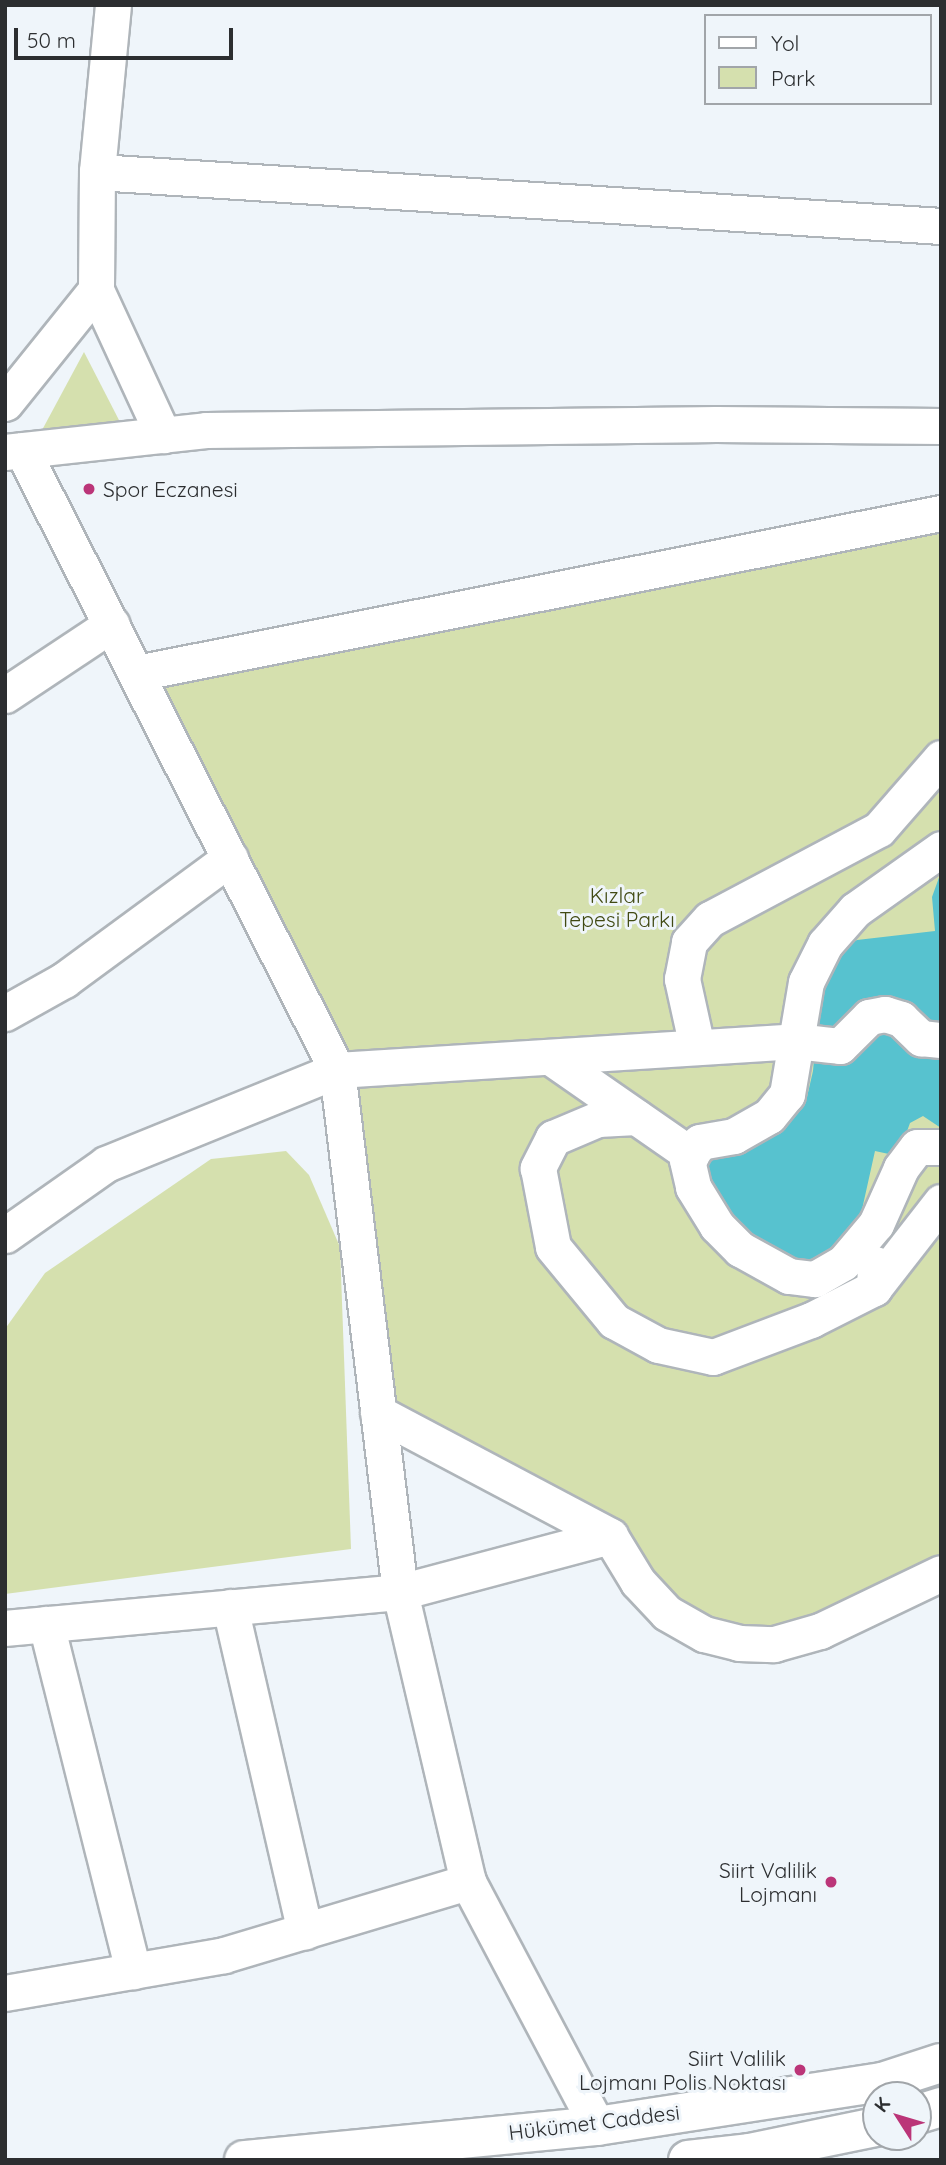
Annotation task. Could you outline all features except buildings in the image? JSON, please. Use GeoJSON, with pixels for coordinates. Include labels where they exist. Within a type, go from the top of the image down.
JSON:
{"type":"FeatureCollection","features":[{"type":"Feature","properties":{"kind":"main road","name":"Hükümet Caddesi"},"geometry":{"type":"LineString","coordinates":[[244,2160],[597,2126],[882,2082],[941,2063]]}},
{"type":"Feature","properties":{"kind":"main road"},"geometry":{"type":"LineString","coordinates":[[688,2160],[748,2153],[862,2129]]}},
{"type":"Feature","properties":{"kind":"street"},"geometry":{"type":"LineString","coordinates":[[113,5],[97,172],[96,290],[163,435]]}},
{"type":"Feature","properties":{"kind":"street"},"geometry":{"type":"LineString","coordinates":[[97,172],[941,226]]}},
{"type":"Feature","properties":{"kind":"street"},"geometry":{"type":"LineString","coordinates":[[5,403],[96,290]]}},
{"type":"Feature","properties":{"kind":"street"},"geometry":{"type":"LineString","coordinates":[[597,2126],[468,1882],[400,1592],[337,1070],[111,624],[14,451],[232,430],[698,424],[941,426]]}},
{"type":"Feature","properties":{"kind":"street"},"geometry":{"type":"LineString","coordinates":[[136,673],[941,513]]}},
{"type":"Feature","properties":{"kind":"street"},"geometry":{"type":"LineString","coordinates":[[5,695],[111,624]]}},
{"type":"Feature","properties":{"kind":"street"},"geometry":{"type":"LineString","coordinates":[[698,1047],[682,979],[689,942],[710,919],[879,829],[941,758]]}},
{"type":"Feature","properties":{"kind":"street"},"geometry":{"type":"LineString","coordinates":[[941,849],[855,910],[825,944],[806,982],[787,1094],[769,1116],[734,1136],[700,1142],[687,1160],[693,1187],[717,1226],[740,1249],[789,1276],[815,1279],[843,1263],[876,1224],[901,1168],[917,1147],[941,1147]]}},
{"type":"Feature","properties":{"kind":"street"},"geometry":{"type":"LineString","coordinates":[[5,1013],[64,980],[230,858]]}},
{"type":"Feature","properties":{"kind":"street"},"geometry":{"type":"LineString","coordinates":[[5,1235],[106,1164],[337,1070],[796,1041],[840,1046],[869,1017],[885,1014],[901,1018],[921,1038],[941,1040]]}},
{"type":"Feature","properties":{"kind":"street"},"geometry":{"type":"LineString","coordinates":[[550,1057],[691,1155]]}},
{"type":"Feature","properties":{"kind":"street"},"geometry":{"type":"LineString","coordinates":[[636,1117],[598,1119],[553,1138],[538,1168],[553,1247],[614,1321],[658,1345],[713,1357],[811,1320],[874,1288],[941,1202]]}},
{"type":"Feature","properties":{"kind":"street"},"geometry":{"type":"LineString","coordinates":[[874,1288],[876,1224]]}},
{"type":"Feature","properties":{"kind":"street"},"geometry":{"type":"LineString","coordinates":[[378,1413],[610,1536],[638,1582],[667,1613],[704,1634],[738,1643],[774,1644],[820,1631],[941,1573]]}},
{"type":"Feature","properties":{"kind":"street"},"geometry":{"type":"LineString","coordinates":[[5,1628],[400,1592],[610,1536]]}},
{"type":"Feature","properties":{"kind":"street"},"geometry":{"type":"LineString","coordinates":[[230,1607],[305,1931]]}},
{"type":"Feature","properties":{"kind":"street"},"geometry":{"type":"LineString","coordinates":[[46,1624],[133,1971]]}},
{"type":"Feature","properties":{"kind":"street"},"geometry":{"type":"LineString","coordinates":[[5,1993],[224,1955],[468,1882]]}},
{"type":"Feature","properties":{"kind":"green space"},"geometry":{"type":"Polygon","coordinates":[[[84,352],[121,424],[41,432],[84,352]]]}},
{"type":"Feature","properties":{"kind":"green space","name":"Kızlar Tepesi Parkı"},"geometry":{"type":"Polygon","coordinates":[[[941,513],[941,1573],[820,1631],[704,1634],[610,1536],[378,1413],[337,1070],[137,673],[941,513]]]}},
{"type":"Feature","properties":{"kind":"green space"},"geometry":{"type":"Polygon","coordinates":[[[286,1151],[309,1175],[340,1247],[351,1549],[5,1594],[5,1329],[45,1273],[211,1159],[286,1151]]]}},
{"type":"Feature","properties":{"kind":"water"},"geometry":{"type":"Polygon","coordinates":[[[941,872],[941,1128],[923,1116],[910,1123],[898,1156],[875,1151],[857,1232],[831,1257],[788,1261],[748,1239],[714,1206],[704,1159],[749,1148],[793,1119],[807,1097],[813,1071],[821,981],[840,950],[857,940],[935,931],[932,897],[941,872]]]}},
{"type":"Feature","properties":{"kind":"place","name":"Spor Eczanesi"},"geometry":{"type":"Point","coordinates":[89,489]}},
{"type":"Feature","properties":{"kind":"place","name":"Siirt Valilik Lojmanı"},"geometry":{"type":"Point","coordinates":[831,1882]}},
{"type":"Feature","properties":{"kind":"place","name":"Siirt Valilik Lojmanı Polis Noktası"},"geometry":{"type":"Point","coordinates":[800,2070]}}]}
